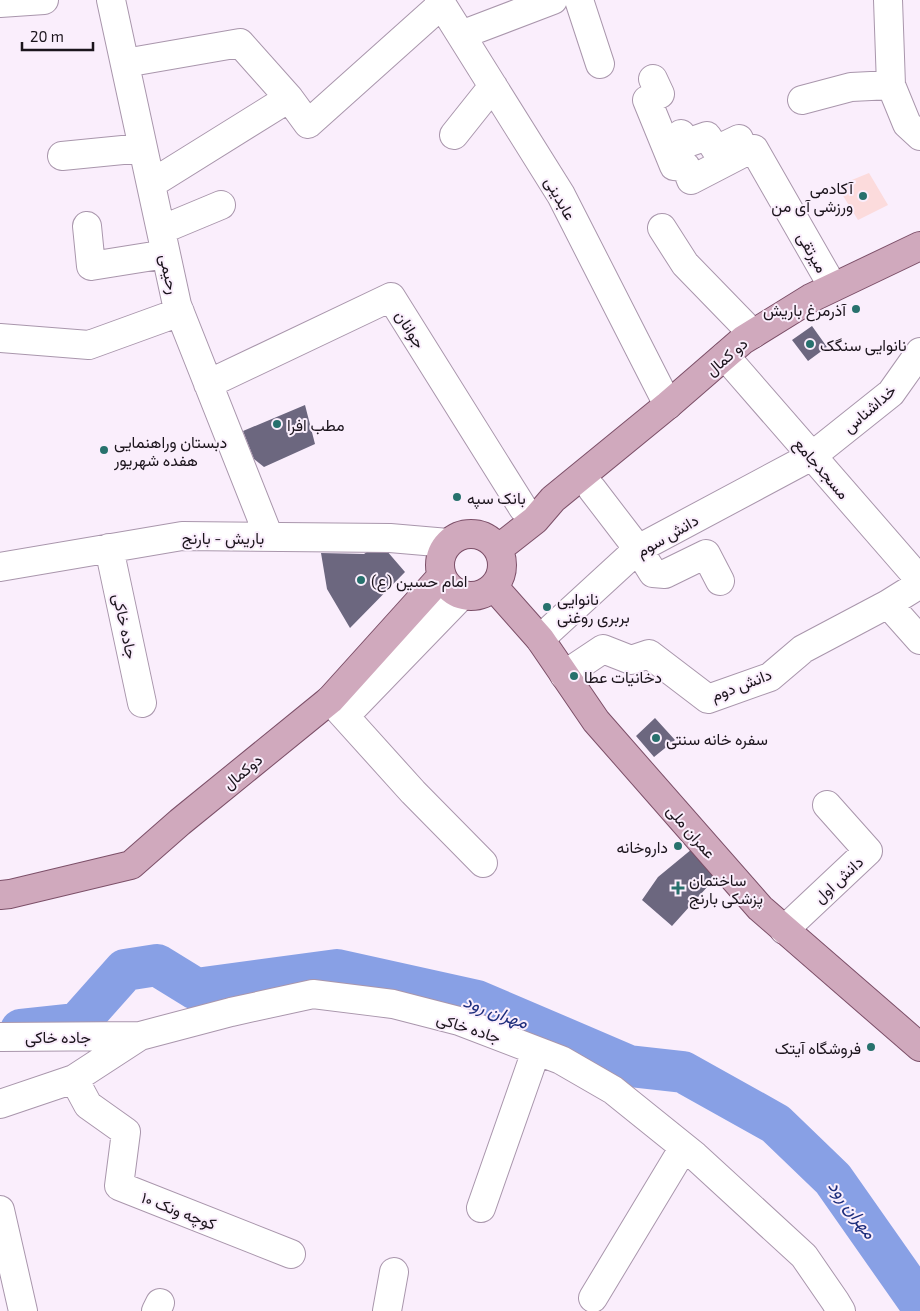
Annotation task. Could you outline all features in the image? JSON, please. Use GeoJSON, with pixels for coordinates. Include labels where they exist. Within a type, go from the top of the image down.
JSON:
{"type":"FeatureCollection","features":[{"type":"Feature","properties":{"kind":"main road","name":"دو کمال"},"geometry":{"type":"LineString","coordinates":[[492,543],[535,520],[553,499],[668,405],[743,340],[811,298],[920,249]]}},
{"type":"Feature","properties":{"kind":"main road","name":"دو کمال"},"geometry":{"type":"LineString","coordinates":[[492,543],[523,508],[553,499]]}},
{"type":"Feature","properties":{"kind":"main road"},"geometry":{"type":"LineString","coordinates":[[472,533],[492,543],[502,562],[501,575],[494,586],[479,595],[462,595],[450,588],[441,577],[439,565],[442,553],[448,543],[459,535],[472,533]]}},
{"type":"Feature","properties":{"kind":"main road","name":"دوکمال"},"geometry":{"type":"LineString","coordinates":[[0,895],[130,865],[180,822],[337,708],[441,577]]}},
{"type":"Feature","properties":{"kind":"main road","name":"عمران ملی"},"geometry":{"type":"LineString","coordinates":[[494,586],[540,640],[596,721],[760,908],[920,1047]]}},
{"type":"Feature","properties":{"kind":"street"},"geometry":{"type":"LineString","coordinates":[[0,3],[44,0]]}},
{"type":"Feature","properties":{"kind":"street","name":"رحیمی"},"geometry":{"type":"LineString","coordinates":[[111,0],[177,305],[269,537]]}},
{"type":"Feature","properties":{"kind":"street"},"geometry":{"type":"LineString","coordinates":[[461,35],[553,0]]}},
{"type":"Feature","properties":{"kind":"street"},"geometry":{"type":"LineString","coordinates":[[579,0],[600,64]]}},
{"type":"Feature","properties":{"kind":"street"},"geometry":{"type":"LineString","coordinates":[[888,0],[891,85],[907,124],[920,136]]}},
{"type":"Feature","properties":{"kind":"street"},"geometry":{"type":"LineString","coordinates":[[125,63],[240,43],[308,124],[440,2]]}},
{"type":"Feature","properties":{"kind":"street","name":"عابدینی"},"geometry":{"type":"LineString","coordinates":[[440,2],[561,195],[668,405]]}},
{"type":"Feature","properties":{"kind":"street"},"geometry":{"type":"LineString","coordinates":[[653,79],[660,94],[647,100],[674,166],[686,167],[691,180],[745,152]]}},
{"type":"Feature","properties":{"kind":"street"},"geometry":{"type":"LineString","coordinates":[[802,100],[851,87],[891,85]]}},
{"type":"Feature","properties":{"kind":"street"},"geometry":{"type":"LineString","coordinates":[[454,135],[494,86]]}},
{"type":"Feature","properties":{"kind":"street"},"geometry":{"type":"LineString","coordinates":[[151,184],[288,98]]}},
{"type":"Feature","properties":{"kind":"street","name":"میرتقی"},"geometry":{"type":"LineString","coordinates":[[681,134],[684,144],[708,136],[716,150],[739,139],[745,152],[754,149],[833,287]]}},
{"type":"Feature","properties":{"kind":"street"},"geometry":{"type":"LineString","coordinates":[[62,156],[143,148]]}},
{"type":"Feature","properties":{"kind":"street"},"geometry":{"type":"LineString","coordinates":[[87,226],[91,266],[163,242],[221,205]]}},
{"type":"Feature","properties":{"kind":"street"},"geometry":{"type":"LineString","coordinates":[[662,228],[685,264],[753,334]]}},
{"type":"Feature","properties":{"kind":"street","name":"جوانان"},"geometry":{"type":"LineString","coordinates":[[208,384],[391,297],[523,508]]}},
{"type":"Feature","properties":{"kind":"street"},"geometry":{"type":"LineString","coordinates":[[0,338],[89,346],[180,312]]}},
{"type":"Feature","properties":{"kind":"street","name":"خداشناس"},"geometry":{"type":"LineString","coordinates":[[812,456],[891,393],[920,352]]}},
{"type":"Feature","properties":{"kind":"street","name":"مسجدجامع"},"geometry":{"type":"LineString","coordinates":[[725,356],[920,580]]}},
{"type":"Feature","properties":{"kind":"street","name":"دانش سوم"},"geometry":{"type":"LineString","coordinates":[[540,640],[638,549],[812,456]]}},
{"type":"Feature","properties":{"kind":"street"},"geometry":{"type":"LineString","coordinates":[[592,489],[638,549],[653,573],[665,574],[706,554],[720,581]]}},
{"type":"Feature","properties":{"kind":"street","name":"باریش - بارنج"},"geometry":{"type":"LineString","coordinates":[[0,567],[182,536],[390,538],[448,543]]}},
{"type":"Feature","properties":{"kind":"street","name":"جاده خاکی"},"geometry":{"type":"LineString","coordinates":[[109,548],[142,703]]}},
{"type":"Feature","properties":{"kind":"street","name":"دانش دوم"},"geometry":{"type":"LineString","coordinates":[[564,675],[603,649],[631,660],[648,654],[708,699],[770,677],[803,649],[888,604],[920,584]]}},
{"type":"Feature","properties":{"kind":"street"},"geometry":{"type":"LineString","coordinates":[[462,595],[337,708],[414,792],[483,863]]}},
{"type":"Feature","properties":{"kind":"street"},"geometry":{"type":"LineString","coordinates":[[888,604],[920,640]]}},
{"type":"Feature","properties":{"kind":"street","name":"دانش اول"},"geometry":{"type":"LineString","coordinates":[[784,930],[868,851],[826,805]]}},
{"type":"Feature","properties":{"kind":"street","name":"جاده خاکی"},"geometry":{"type":"LineString","coordinates":[[0,1037],[140,1036],[231,1012],[313,994],[393,1004],[459,1022],[561,1060],[613,1090],[684,1147],[804,1256],[836,1300],[841,1311]]}},
{"type":"Feature","properties":{"kind":"street"},"geometry":{"type":"LineString","coordinates":[[0,1104],[74,1079],[140,1036]]}},
{"type":"Feature","properties":{"kind":"street"},"geometry":{"type":"LineString","coordinates":[[481,1208],[536,1051]]}},
{"type":"Feature","properties":{"kind":"street","name":"کوچه ونک ۱۰"},"geometry":{"type":"LineString","coordinates":[[74,1079],[88,1105],[126,1132],[119,1186],[291,1254]]}},
{"type":"Feature","properties":{"kind":"street"},"geometry":{"type":"LineString","coordinates":[[593,1298],[684,1147]]}},
{"type":"Feature","properties":{"kind":"street"},"geometry":{"type":"LineString","coordinates":[[0,1210],[23,1311]]}},
{"type":"Feature","properties":{"kind":"street"},"geometry":{"type":"LineString","coordinates":[[387,1311],[394,1272]]}},
{"type":"Feature","properties":{"kind":"shaded area","name":"آکادمی ورزشی آی من"},"geometry":{"type":"Polygon","coordinates":[[[869,173],[888,205],[858,220],[837,186],[869,173]]]}},
{"type":"Feature","properties":{"kind":"building","name":"نانوایی سنگک"},"geometry":{"type":"Polygon","coordinates":[[[812,326],[827,347],[808,361],[792,340],[812,326]]]}},
{"type":"Feature","properties":{"kind":"building"},"geometry":{"type":"Polygon","coordinates":[[[305,405],[315,444],[264,467],[254,459],[243,431],[305,405]]]}},
{"type":"Feature","properties":{"kind":"building","name":"امام حسین (ع)"},"geometry":{"type":"Polygon","coordinates":[[[380,543],[405,572],[350,628],[327,589],[321,553],[364,554],[380,543]]]}},
{"type":"Feature","properties":{"kind":"building","name":"سفره خانه سنتی"},"geometry":{"type":"Polygon","coordinates":[[[655,718],[675,740],[654,757],[636,736],[655,718]]]}},
{"type":"Feature","properties":{"kind":"building","name":"ساختمان پزشکی بارنج"},"geometry":{"type":"Polygon","coordinates":[[[692,849],[718,875],[672,926],[642,900],[658,877],[692,849]]]}},
{"type":"Feature","properties":{"kind":"waterway","name":"مهران رود"},"geometry":{"type":"LineString","coordinates":[[21,1030],[77,1024],[125,970],[157,965],[196,989],[337,970],[477,1001],[629,1066],[683,1072],[776,1124],[833,1179],[920,1303]]}},
{"type":"Feature","properties":{"kind":"place","name":"آکادمی ورزشی آی من"},"geometry":{"type":"Point","coordinates":[863,196]}},
{"type":"Feature","properties":{"kind":"place","name":"آذرمرغ باریش"},"geometry":{"type":"Point","coordinates":[856,309]}},
{"type":"Feature","properties":{"kind":"place","name":"نانوایی سنگک"},"geometry":{"type":"Point","coordinates":[810,344]}},
{"type":"Feature","properties":{"kind":"place","name":"مطب افرا"},"geometry":{"type":"Point","coordinates":[277,424]}},
{"type":"Feature","properties":{"kind":"place","name":"دبستان وراهنمایی هفده شهریور"},"geometry":{"type":"Point","coordinates":[104,450]}},
{"type":"Feature","properties":{"kind":"place","name":"بانک سپه"},"geometry":{"type":"Point","coordinates":[457,497]}},
{"type":"Feature","properties":{"kind":"place","name":"امام حسین (ع)"},"geometry":{"type":"Point","coordinates":[361,580]}},
{"type":"Feature","properties":{"kind":"place","name":"نانوایی بربری روغنی"},"geometry":{"type":"Point","coordinates":[547,607]}},
{"type":"Feature","properties":{"kind":"place","name":"دخانیات عطا"},"geometry":{"type":"Point","coordinates":[574,676]}},
{"type":"Feature","properties":{"kind":"place","name":"سفره خانه سنتی"},"geometry":{"type":"Point","coordinates":[656,738]}},
{"type":"Feature","properties":{"kind":"place","name":"داروخانه"},"geometry":{"type":"Point","coordinates":[678,846]}},
{"type":"Feature","properties":{"kind":"place","name":"ساختمان پزشکی بارنج"},"geometry":{"type":"Point","coordinates":[678,888]}},
{"type":"Feature","properties":{"kind":"place","name":"فروشگاه آیتک"},"geometry":{"type":"Point","coordinates":[871,1047]}}]}
